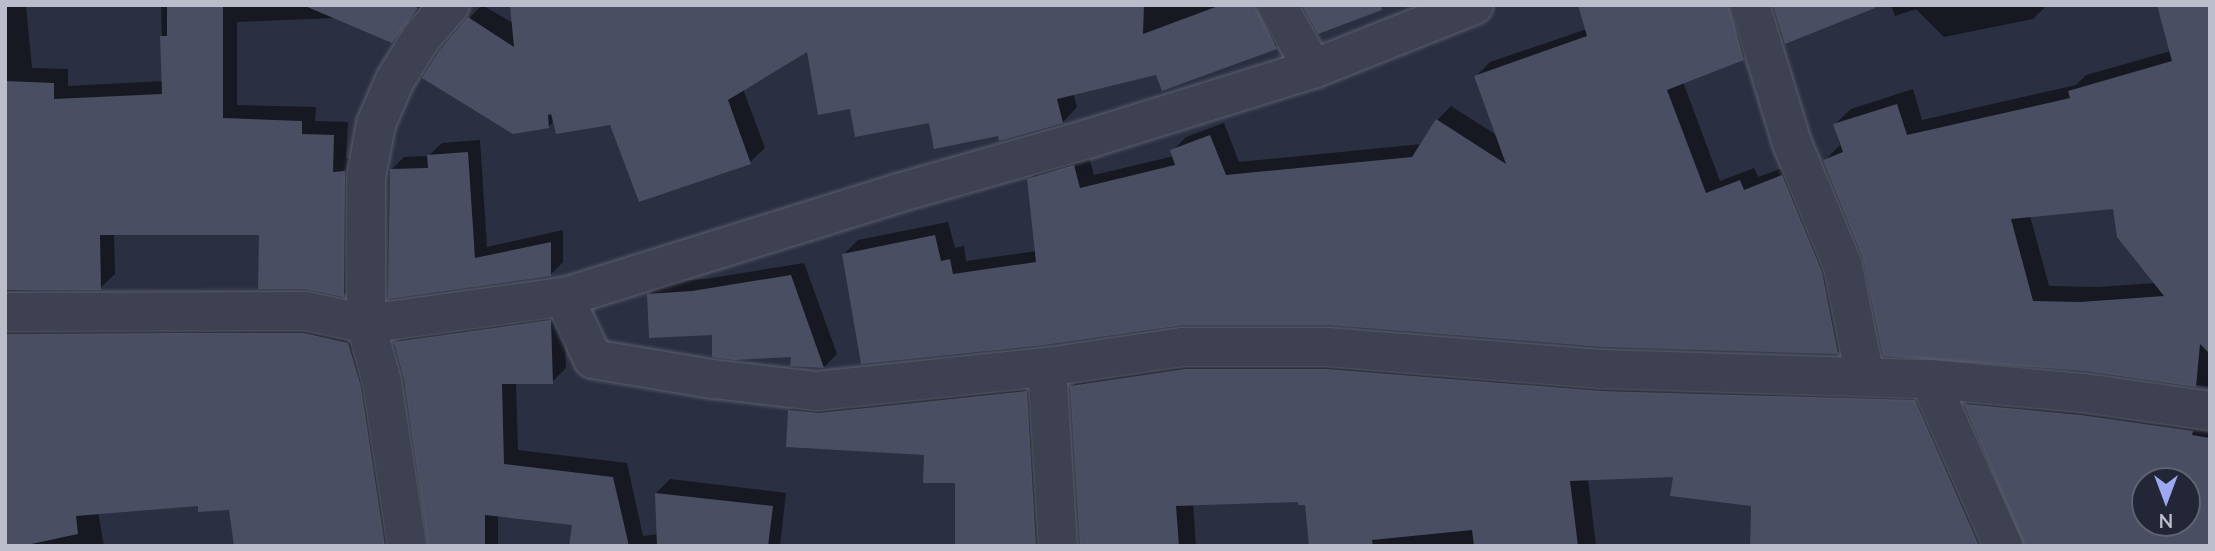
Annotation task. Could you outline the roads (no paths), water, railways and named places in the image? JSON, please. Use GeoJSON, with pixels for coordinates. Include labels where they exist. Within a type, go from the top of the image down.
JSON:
{"type":"FeatureCollection","features":[{"type":"Feature","properties":{"kind":"street"},"geometry":{"type":"LineString","coordinates":[[407,546],[384,395],[366,324],[366,177],[376,124],[402,69],[421,38],[450,5]]}},
{"type":"Feature","properties":{"kind":"street"},"geometry":{"type":"LineString","coordinates":[[1277,5],[1313,69]]}},
{"type":"Feature","properties":{"kind":"street"},"geometry":{"type":"LineString","coordinates":[[5,312],[306,311],[366,324],[568,296],[898,192],[1091,138],[1313,69],[1474,5]]}},
{"type":"Feature","properties":{"kind":"street"},"geometry":{"type":"LineString","coordinates":[[1750,5],[1792,143],[1843,266],[1865,377]]}},
{"type":"Feature","properties":{"kind":"street"},"geometry":{"type":"LineString","coordinates":[[568,296],[571,312],[593,359],[713,379],[817,391],[1047,368],[1183,347],[1327,347],[1603,369],[1929,379],[2084,393],[2210,411]]}},
{"type":"Feature","properties":{"kind":"street"},"geometry":{"type":"LineString","coordinates":[[1047,368],[1058,546]]}},
{"type":"Feature","properties":{"kind":"street"},"geometry":{"type":"LineString","coordinates":[[1929,379],[2003,546]]}}]}
